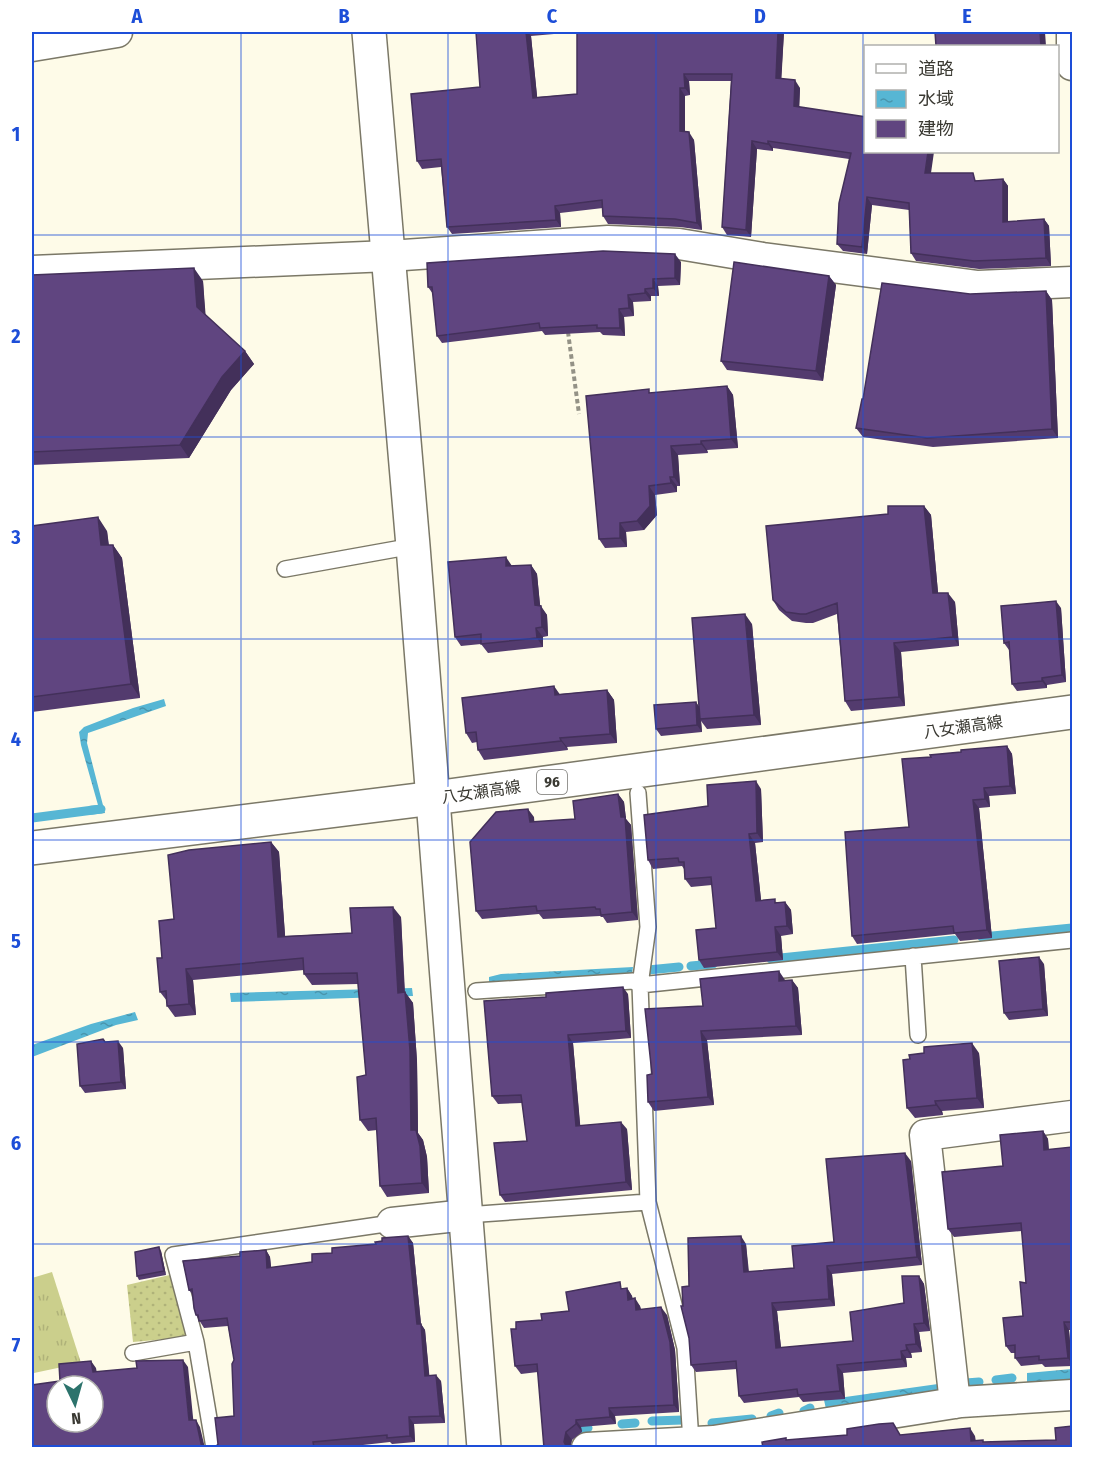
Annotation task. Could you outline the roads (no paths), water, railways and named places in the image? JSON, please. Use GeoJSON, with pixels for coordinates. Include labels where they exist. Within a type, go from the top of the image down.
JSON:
{"type":"FeatureCollection","features":[{"type":"Feature","properties":{"kind":"street"},"geometry":{"type":"LineString","coordinates":[[32,46],[117,32]]}},
{"type":"Feature","properties":{"kind":"street"},"geometry":{"type":"LineString","coordinates":[[369,32],[434,798],[484,1448]]}},
{"type":"Feature","properties":{"kind":"street"},"geometry":{"type":"LineString","coordinates":[[1072,32],[1072,66]]}},
{"type":"Feature","properties":{"kind":"street"},"geometry":{"type":"LineString","coordinates":[[32,270],[389,256],[608,241],[679,244],[763,258],[978,286],[1072,282]]}},
{"type":"Feature","properties":{"kind":"street","name":"八女瀬高線"},"geometry":{"type":"LineString","coordinates":[[32,848],[434,798],[1072,712]]}},
{"type":"Feature","properties":{"kind":"street"},"geometry":{"type":"LineString","coordinates":[[955,1402],[926,1135],[1072,1116]]}},
{"type":"Feature","properties":{"kind":"street"},"geometry":{"type":"LineString","coordinates":[[392,1223],[466,1215]]}},
{"type":"Feature","properties":{"kind":"street"},"geometry":{"type":"LineString","coordinates":[[588,1448],[707,1443],[955,1402],[1072,1395]]}},
{"type":"Feature","properties":{"kind":"lane"},"geometry":{"type":"LineString","coordinates":[[285,569],[413,546]]}},
{"type":"Feature","properties":{"kind":"lane"},"geometry":{"type":"LineString","coordinates":[[638,793],[648,927],[640,985],[648,1202],[707,1443]]}},
{"type":"Feature","properties":{"kind":"lane"},"geometry":{"type":"LineString","coordinates":[[476,991],[633,981],[640,985],[1072,940]]}},
{"type":"Feature","properties":{"kind":"lane"},"geometry":{"type":"LineString","coordinates":[[913,956],[918,1035]]}},
{"type":"Feature","properties":{"kind":"lane"},"geometry":{"type":"LineString","coordinates":[[466,1215],[648,1202]]}},
{"type":"Feature","properties":{"kind":"lane"},"geometry":{"type":"LineString","coordinates":[[214,1448],[196,1342],[173,1255],[392,1223]]}},
{"type":"Feature","properties":{"kind":"lane"},"geometry":{"type":"LineString","coordinates":[[133,1353],[196,1342]]}},
{"type":"Feature","properties":{"kind":"water"},"geometry":{"type":"Polygon","coordinates":[[[164,699],[166,706],[88,733],[87,743],[105,813],[89,815],[89,806],[98,805],[79,732],[84,727],[164,699]]]}},
{"type":"Feature","properties":{"kind":"water"},"geometry":{"type":"Polygon","coordinates":[[[633,967],[632,974],[489,983],[489,977],[501,974],[633,967]]]}},
{"type":"Feature","properties":{"kind":"water"},"geometry":{"type":"Polygon","coordinates":[[[412,988],[413,996],[231,1002],[230,993],[412,988]]]}},
{"type":"Feature","properties":{"kind":"water"},"geometry":{"type":"Polygon","coordinates":[[[135,1012],[138,1020],[116,1025],[32,1057],[32,1045],[91,1024],[135,1012]]]}},
{"type":"Feature","properties":{"kind":"water"},"geometry":{"type":"Polygon","coordinates":[[[1072,1369],[1072,1379],[1027,1383],[1027,1373],[1072,1369]]]}},
{"type":"Feature","properties":{"kind":"water"},"geometry":{"type":"Polygon","coordinates":[[[945,1383],[945,1392],[826,1409],[824,1400],[945,1383]]]}},
{"type":"Feature","properties":{"kind":"waterway"},"geometry":{"type":"LineString","coordinates":[[32,818],[101,809]]}},
{"type":"Feature","properties":{"kind":"waterway"},"geometry":{"type":"LineString","coordinates":[[982,937],[1072,928]]}},
{"type":"Feature","properties":{"kind":"waterway"},"geometry":{"type":"LineString","coordinates":[[771,959],[954,940]]}},
{"type":"Feature","properties":{"kind":"waterway"},"geometry":{"type":"LineString","coordinates":[[691,966],[713,964]]}},
{"type":"Feature","properties":{"kind":"waterway"},"geometry":{"type":"LineString","coordinates":[[648,970],[679,967]]}},
{"type":"Feature","properties":{"kind":"waterway"},"geometry":{"type":"LineString","coordinates":[[996,1380],[1012,1378]]}},
{"type":"Feature","properties":{"kind":"waterway"},"geometry":{"type":"LineString","coordinates":[[966,1383],[979,1382]]}},
{"type":"Feature","properties":{"kind":"waterway"},"geometry":{"type":"LineString","coordinates":[[804,1411],[810,1408]]}},
{"type":"Feature","properties":{"kind":"waterway"},"geometry":{"type":"LineString","coordinates":[[771,1416],[779,1413]]}},
{"type":"Feature","properties":{"kind":"waterway"},"geometry":{"type":"LineString","coordinates":[[712,1423],[752,1419]]}},
{"type":"Feature","properties":{"kind":"waterway"},"geometry":{"type":"LineString","coordinates":[[652,1421],[683,1420]]}},
{"type":"Feature","properties":{"kind":"waterway"},"geometry":{"type":"LineString","coordinates":[[622,1424],[635,1423]]}},
{"type":"Feature","properties":{"kind":"waterway"},"geometry":{"type":"LineString","coordinates":[[569,1430],[588,1428]]}}]}
